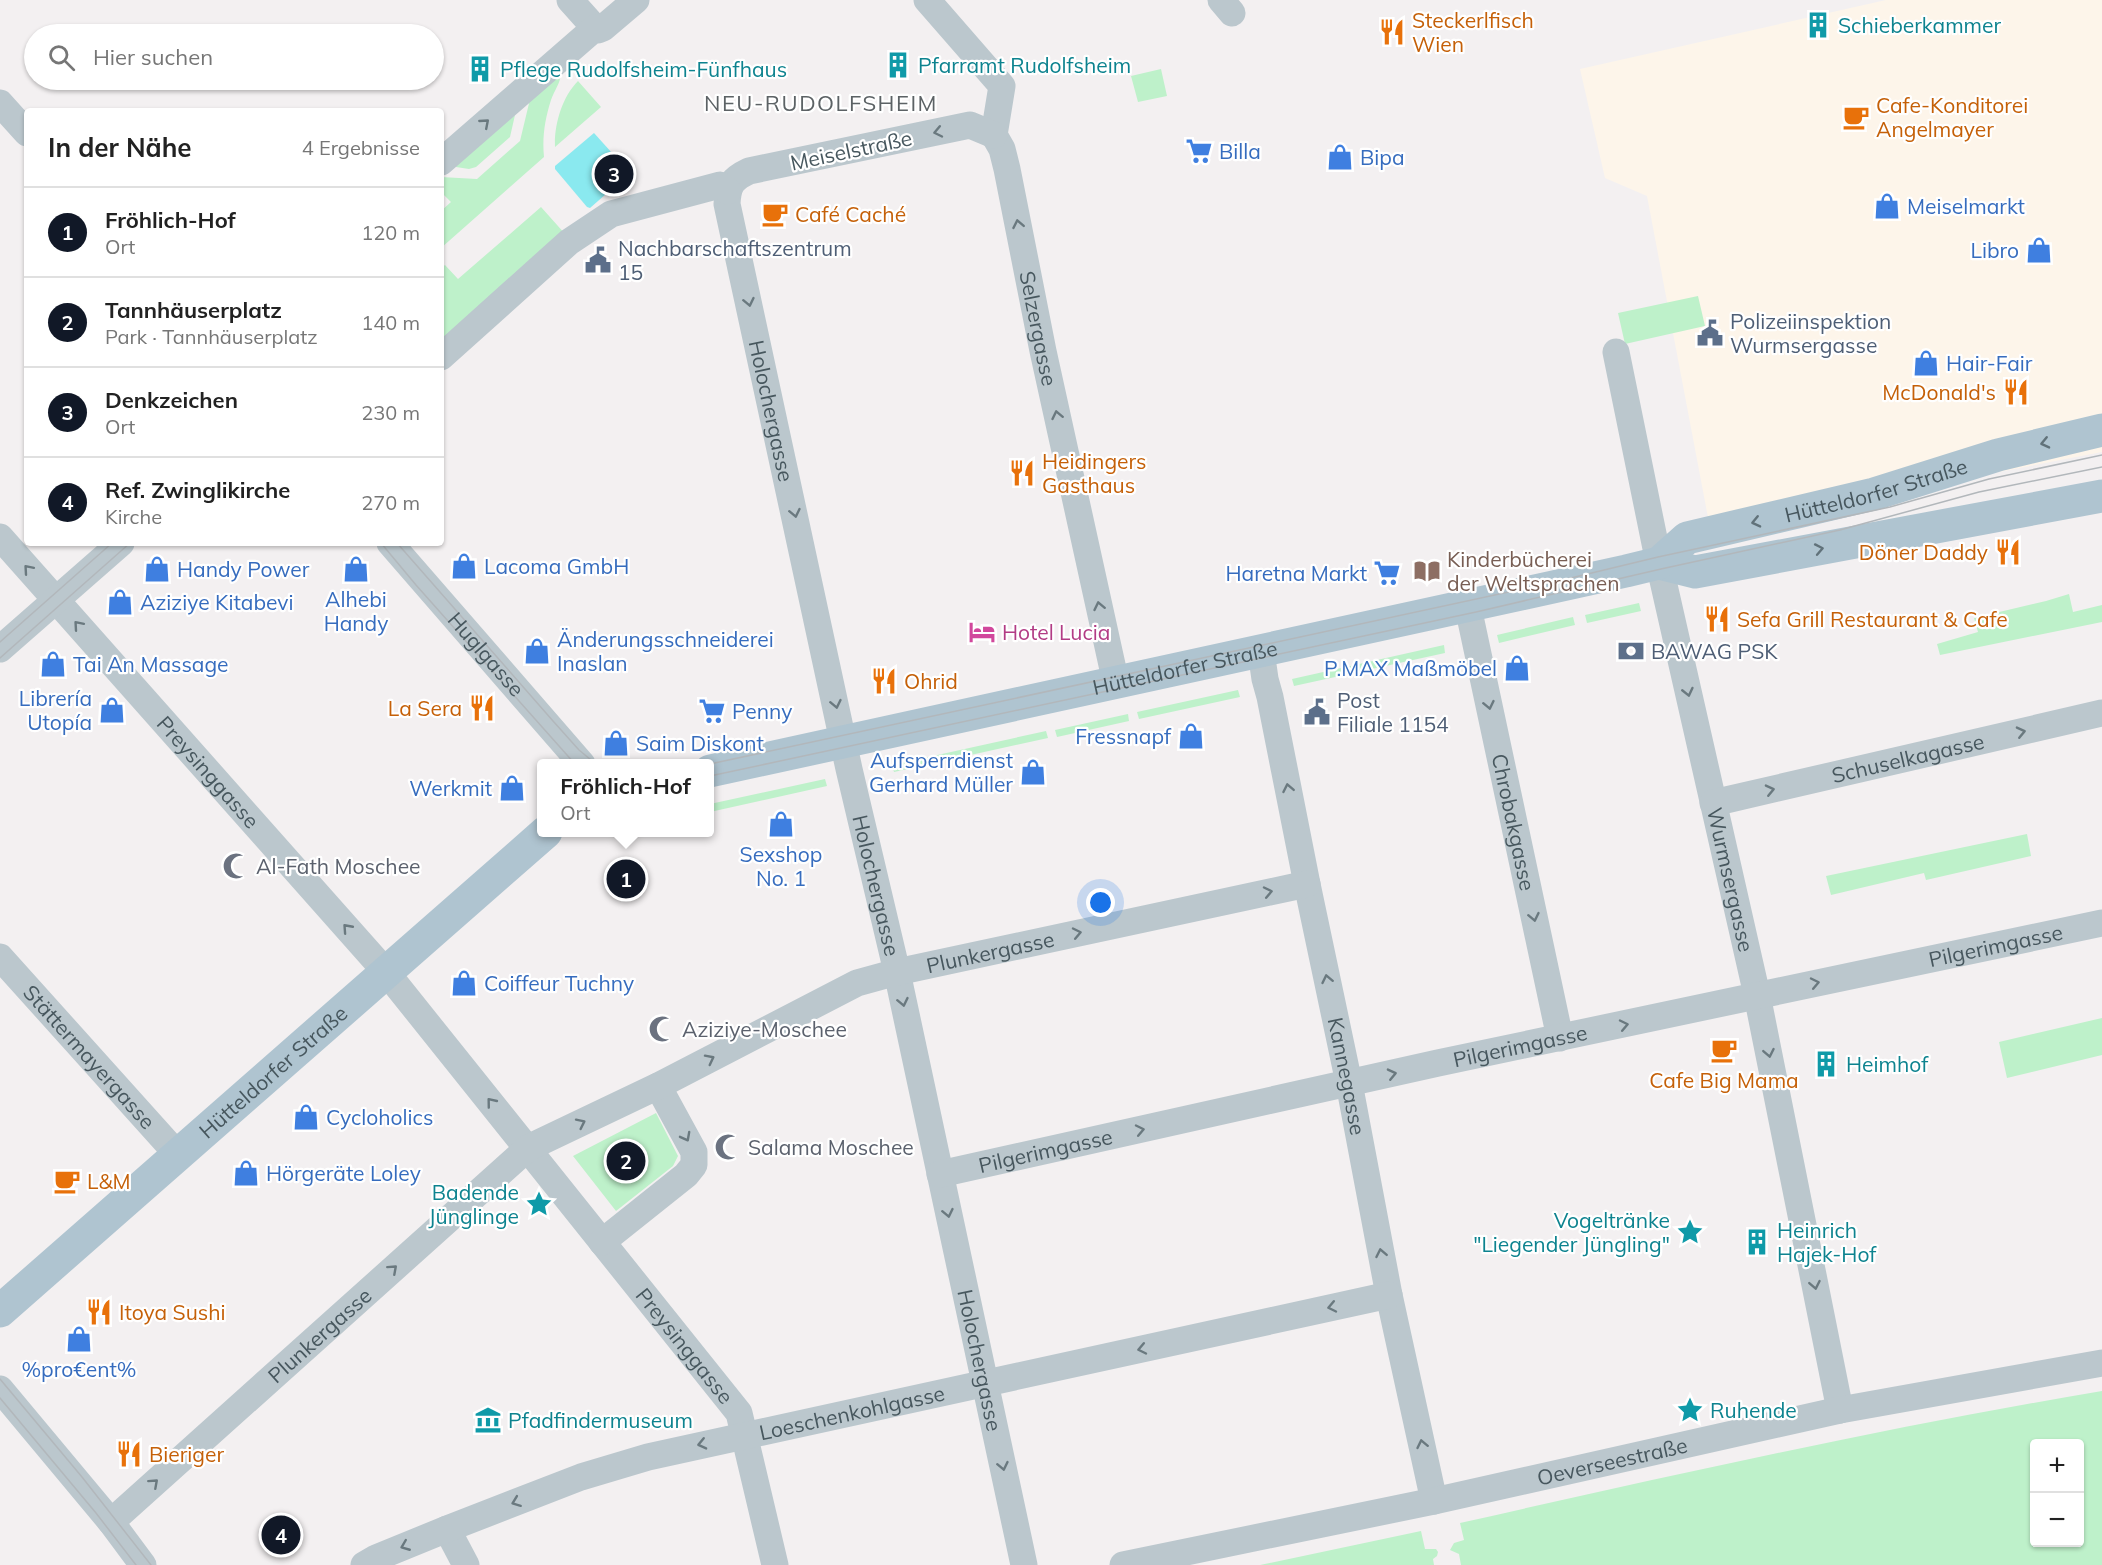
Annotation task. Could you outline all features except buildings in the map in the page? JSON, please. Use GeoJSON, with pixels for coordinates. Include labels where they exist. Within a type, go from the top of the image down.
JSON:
{"type":"FeatureCollection","features":[{"type":"Feature","properties":{"kind":"main road","name":"Hütteldorfer Straße"},"geometry":{"type":"LineString","coordinates":[[1659,563],[1688,538],[1874,494],[1998,454],[2102,430]]}},
{"type":"Feature","properties":{"kind":"main road","name":"Hütteldorfer Straße"},"geometry":{"type":"LineString","coordinates":[[714,770],[844,740],[1468,607],[1659,563],[1695,572],[2102,496]]}},
{"type":"Feature","properties":{"kind":"main road","name":"Hütteldorfer Straße"},"geometry":{"type":"LineString","coordinates":[[0,1311],[540,837]]}},
{"type":"Feature","properties":{"kind":"street"},"geometry":{"type":"LineString","coordinates":[[570,0],[598,30],[636,0]]}},
{"type":"Feature","properties":{"kind":"street"},"geometry":{"type":"LineString","coordinates":[[927,0],[1002,86],[994,135]]}},
{"type":"Feature","properties":{"kind":"street"},"geometry":{"type":"LineString","coordinates":[[444,159],[595,28]]}},
{"type":"Feature","properties":{"kind":"street"},"geometry":{"type":"LineString","coordinates":[[0,103],[24,130]]}},
{"type":"Feature","properties":{"kind":"street","name":"Meiselstraße"},"geometry":{"type":"LineString","coordinates":[[728,197],[735,177],[760,169],[970,125],[994,135]]}},
{"type":"Feature","properties":{"kind":"street","name":"Selzergasse"},"geometry":{"type":"LineString","coordinates":[[994,135],[1002,150],[1007,169],[1048,376],[1116,683]]}},
{"type":"Feature","properties":{"kind":"street"},"geometry":{"type":"LineString","coordinates":[[444,354],[569,242],[611,214],[720,185],[728,197]]}},
{"type":"Feature","properties":{"kind":"street","name":"Holochergasse"},"geometry":{"type":"LineString","coordinates":[[728,197],[849,769],[897,972],[1024,1565]]}},
{"type":"Feature","properties":{"kind":"street","name":"Wurmsergasse"},"geometry":{"type":"LineString","coordinates":[[1616,352],[1659,563],[1757,995],[1840,1410]]}},
{"type":"Feature","properties":{"kind":"street","name":"Preysinggasse"},"geometry":{"type":"LineString","coordinates":[[0,537],[386,972],[739,1413],[775,1565]]}},
{"type":"Feature","properties":{"kind":"street"},"geometry":{"type":"LineString","coordinates":[[0,649],[118,546]]}},
{"type":"Feature","properties":{"kind":"street","name":"Huglgasse"},"geometry":{"type":"LineString","coordinates":[[393,546],[578,759]]}},
{"type":"Feature","properties":{"kind":"street","name":"Chrobakgasse"},"geometry":{"type":"LineString","coordinates":[[1468,607],[1560,1038]]}},
{"type":"Feature","properties":{"kind":"street","name":"Kannegasse"},"geometry":{"type":"LineString","coordinates":[[1261,651],[1349,1083],[1389,1295],[1434,1501]]}},
{"type":"Feature","properties":{"kind":"street","name":"Schuselkagasse"},"geometry":{"type":"LineString","coordinates":[[1713,803],[2102,713]]}},
{"type":"Feature","properties":{"kind":"street","name":"Plunkergasse"},"geometry":{"type":"LineString","coordinates":[[111,1522],[528,1148],[658,1086],[857,983],[897,972],[1307,884]]}},
{"type":"Feature","properties":{"kind":"street","name":"Pilgerimgasse"},"geometry":{"type":"LineString","coordinates":[[940,1174],[1349,1083],[2102,923]]}},
{"type":"Feature","properties":{"kind":"street","name":"Stättermayergasse"},"geometry":{"type":"LineString","coordinates":[[0,957],[178,1155]]}},
{"type":"Feature","properties":{"kind":"street"},"geometry":{"type":"LineString","coordinates":[[602,1242],[686,1175],[694,1165],[694,1152],[658,1086]]}},
{"type":"Feature","properties":{"kind":"street","name":"Loeschenkohlgasse"},"geometry":{"type":"LineString","coordinates":[[364,1565],[375,1558],[581,1477],[648,1457],[1389,1295]]}},
{"type":"Feature","properties":{"kind":"street","name":"Oeverseestraße"},"geometry":{"type":"LineString","coordinates":[[1123,1565],[1434,1501],[1840,1410],[2102,1363]]}},
{"type":"Feature","properties":{"kind":"street"},"geometry":{"type":"LineString","coordinates":[[0,1389],[111,1522],[143,1565]]}},
{"type":"Feature","properties":{"kind":"street"},"geometry":{"type":"LineString","coordinates":[[447,1529],[466,1565]]}},
{"type":"Feature","properties":{"kind":"shaded area","name":"Meiselmarkt"},"geometry":{"type":"Polygon","coordinates":[[[1886,0],[2102,0],[2102,452],[1710,528],[1647,196],[1605,178],[1580,69],[1886,0]]]}},
{"type":"Feature","properties":{"kind":"green space"},"geometry":{"type":"Polygon","coordinates":[[[1161,69],[1167,96],[1138,102],[1131,76],[1161,69]]]}},
{"type":"Feature","properties":{"kind":"green space"},"geometry":{"type":"Polygon","coordinates":[[[561,73],[546,121],[543,142],[544,157],[444,245],[444,208],[451,202],[444,195],[444,177],[477,179],[520,141],[531,95],[561,73]]]}},
{"type":"Feature","properties":{"kind":"green space"},"geometry":{"type":"Polygon","coordinates":[[[578,81],[601,107],[555,147],[556,130],[563,103],[578,81]]]}},
{"type":"Feature","properties":{"kind":"green space"},"geometry":{"type":"Polygon","coordinates":[[[515,115],[510,137],[476,167],[469,169],[456,167],[455,164],[515,115]]]}},
{"type":"Feature","properties":{"kind":"green space"},"geometry":{"type":"Polygon","coordinates":[[[541,207],[566,235],[444,342],[444,266],[458,279],[541,207]]]}},
{"type":"Feature","properties":{"kind":"green space"},"geometry":{"type":"Polygon","coordinates":[[[1698,296],[1705,326],[1625,344],[1618,313],[1698,296]]]}},
{"type":"Feature","properties":{"kind":"green space"},"geometry":{"type":"Polygon","coordinates":[[[2069,594],[2073,612],[2102,605],[2102,622],[1940,655],[1937,644],[1978,632],[1974,618],[2069,594]]]}},
{"type":"Feature","properties":{"kind":"green space"},"geometry":{"type":"Polygon","coordinates":[[[1639,603],[1641,611],[1587,623],[1585,615],[1639,603]]]}},
{"type":"Feature","properties":{"kind":"green space"},"geometry":{"type":"Polygon","coordinates":[[[1573,617],[1575,625],[1499,643],[1497,635],[1573,617]]]}},
{"type":"Feature","properties":{"kind":"green space"},"geometry":{"type":"Polygon","coordinates":[[[1444,645],[1445,653],[1294,686],[1292,679],[1444,645]]]}},
{"type":"Feature","properties":{"kind":"green space"},"geometry":{"type":"Polygon","coordinates":[[[1238,690],[1240,697],[1139,719],[1137,712],[1238,690]]]}},
{"type":"Feature","properties":{"kind":"green space"},"geometry":{"type":"Polygon","coordinates":[[[1128,714],[1129,721],[1057,737],[1055,730],[1128,714]]]}},
{"type":"Feature","properties":{"kind":"green space"},"geometry":{"type":"Polygon","coordinates":[[[1046,731],[1048,738],[894,772],[892,765],[1046,731]]]}},
{"type":"Feature","properties":{"kind":"green space"},"geometry":{"type":"Polygon","coordinates":[[[825,779],[827,786],[714,811],[714,803],[825,779]]]}},
{"type":"Feature","properties":{"kind":"green space"},"geometry":{"type":"Polygon","coordinates":[[[2027,834],[2031,856],[1926,880],[1924,873],[1831,895],[1826,876],[2027,834]]]}},
{"type":"Feature","properties":{"kind":"green space"},"geometry":{"type":"Polygon","coordinates":[[[2102,1018],[2102,1055],[2007,1078],[1999,1042],[2102,1018]]]}},
{"type":"Feature","properties":{"kind":"green space"},"geometry":{"type":"Polygon","coordinates":[[[656,1113],[678,1156],[673,1166],[616,1211],[573,1156],[656,1113]]]}},
{"type":"Feature","properties":{"kind":"green space"},"geometry":{"type":"Polygon","coordinates":[[[2102,1391],[2102,1565],[1461,1565],[1459,1554],[1450,1550],[1454,1543],[1464,1540],[1460,1523],[1780,1452],[2102,1391]]]}},
{"type":"Feature","properties":{"kind":"green space"},"geometry":{"type":"Polygon","coordinates":[[[1421,1531],[1425,1549],[1436,1549],[1438,1552],[1433,1559],[1434,1565],[1260,1565],[1421,1531]]]}},
{"type":"Feature","properties":{"kind":"water"},"geometry":{"type":"Polygon","coordinates":[[[594,133],[630,173],[590,208],[555,169],[555,166],[594,133]]]}},
{"type":"Feature","properties":{"kind":"tram line"},"geometry":{"type":"LineString","coordinates":[[714,763],[1546,584],[1658,557],[1890,507],[1989,479],[2102,455]]}},
{"type":"Feature","properties":{"kind":"tram line"},"geometry":{"type":"LineString","coordinates":[[714,775],[1476,612],[1840,530],[1979,492],[2102,467]]}},
{"type":"Feature","properties":{"kind":"tram line"},"geometry":{"type":"LineString","coordinates":[[0,642],[109,546]]}},
{"type":"Feature","properties":{"kind":"tram line"},"geometry":{"type":"LineString","coordinates":[[0,658],[127,546]]}},
{"type":"Feature","properties":{"kind":"tram line"},"geometry":{"type":"LineString","coordinates":[[384,546],[571,759]]}},
{"type":"Feature","properties":{"kind":"tram line"},"geometry":{"type":"LineString","coordinates":[[400,546],[579,750],[590,759]]}},
{"type":"Feature","properties":{"kind":"tram line"},"geometry":{"type":"LineString","coordinates":[[0,1379],[82,1477],[151,1565]]}},
{"type":"Feature","properties":{"kind":"tram line"},"geometry":{"type":"LineString","coordinates":[[0,1398],[96,1513],[136,1565]]}},
{"type":"Feature","properties":{"kind":"place","name":"Schieberkammer"},"geometry":{"type":"Point","coordinates":[1818,25]}},
{"type":"Feature","properties":{"kind":"place","name":"Steckerlfisch Wien"},"geometry":{"type":"Point","coordinates":[1392,32]}},
{"type":"Feature","properties":{"kind":"place","name":"Pfarramt Rudolfsheim"},"geometry":{"type":"Point","coordinates":[898,65]}},
{"type":"Feature","properties":{"kind":"place","name":"Pflege Rudolfsheim-Fünfhaus"},"geometry":{"type":"Point","coordinates":[480,69]}},
{"type":"Feature","properties":{"kind":"place","name":"Cafe-Konditorei Angelmayer"},"geometry":{"type":"Point","coordinates":[1856,117]}},
{"type":"Feature","properties":{"kind":"place","name":"Billa"},"geometry":{"type":"Point","coordinates":[1199,151]}},
{"type":"Feature","properties":{"kind":"place","name":"Bipa"},"geometry":{"type":"Point","coordinates":[1340,157]}},
{"type":"Feature","properties":{"kind":"place","name":"Denkzeichen"},"geometry":{"type":"Point","coordinates":[614,174]}},
{"type":"Feature","properties":{"kind":"place","name":"Meiselmarkt"},"geometry":{"type":"Point","coordinates":[1887,206]}},
{"type":"Feature","properties":{"kind":"place","name":"Café Caché"},"geometry":{"type":"Point","coordinates":[775,214]}},
{"type":"Feature","properties":{"kind":"place","name":"Libro"},"geometry":{"type":"Point","coordinates":[2039,250]}},
{"type":"Feature","properties":{"kind":"place","name":"Nachbarschaftszentrum 15"},"geometry":{"type":"Point","coordinates":[598,260]}},
{"type":"Feature","properties":{"kind":"place","name":"Polizeiinspektion Wurmsergasse"},"geometry":{"type":"Point","coordinates":[1710,333]}},
{"type":"Feature","properties":{"kind":"place","name":"Hair-Fair"},"geometry":{"type":"Point","coordinates":[1926,363]}},
{"type":"Feature","properties":{"kind":"place","name":"McDonald's"},"geometry":{"type":"Point","coordinates":[2016,392]}},
{"type":"Feature","properties":{"kind":"place","name":"Heidingers Gasthaus"},"geometry":{"type":"Point","coordinates":[1022,473]}},
{"type":"Feature","properties":{"kind":"place","name":"Döner Daddy"},"geometry":{"type":"Point","coordinates":[2008,552]}},
{"type":"Feature","properties":{"kind":"place","name":"Lacoma GmbH"},"geometry":{"type":"Point","coordinates":[464,566]}},
{"type":"Feature","properties":{"kind":"place","name":"Handy Power"},"geometry":{"type":"Point","coordinates":[157,569]}},
{"type":"Feature","properties":{"kind":"place","name":"Alhebi Handy"},"geometry":{"type":"Point","coordinates":[356,569]}},
{"type":"Feature","properties":{"kind":"place","name":"Kinderbücherei der Weltsprachen"},"geometry":{"type":"Point","coordinates":[1427,571]}},
{"type":"Feature","properties":{"kind":"place","name":"Haretna Markt"},"geometry":{"type":"Point","coordinates":[1387,573]}},
{"type":"Feature","properties":{"kind":"place","name":"Aziziye Kitabevi"},"geometry":{"type":"Point","coordinates":[120,602]}},
{"type":"Feature","properties":{"kind":"place","name":"Sefa Grill Restaurant & Cafe"},"geometry":{"type":"Point","coordinates":[1717,619]}},
{"type":"Feature","properties":{"kind":"place","name":"Hotel Lucia"},"geometry":{"type":"Point","coordinates":[982,632]}},
{"type":"Feature","properties":{"kind":"place","name":"Änderungsschneiderei Inaslan"},"geometry":{"type":"Point","coordinates":[537,651]}},
{"type":"Feature","properties":{"kind":"place","name":"BAWAG PSK"},"geometry":{"type":"Point","coordinates":[1631,651]}},
{"type":"Feature","properties":{"kind":"place","name":"Tai An Massage"},"geometry":{"type":"Point","coordinates":[53,664]}},
{"type":"Feature","properties":{"kind":"place","name":"P.MAX Maßmöbel"},"geometry":{"type":"Point","coordinates":[1517,668]}},
{"type":"Feature","properties":{"kind":"place","name":"Ohrid"},"geometry":{"type":"Point","coordinates":[884,681]}},
{"type":"Feature","properties":{"kind":"place","name":"La Sera"},"geometry":{"type":"Point","coordinates":[482,708]}},
{"type":"Feature","properties":{"kind":"place","name":"Librería Utopía"},"geometry":{"type":"Point","coordinates":[112,710]}},
{"type":"Feature","properties":{"kind":"place","name":"Penny"},"geometry":{"type":"Point","coordinates":[712,711]}},
{"type":"Feature","properties":{"kind":"place","name":"Post Filiale 1154"},"geometry":{"type":"Point","coordinates":[1317,712]}},
{"type":"Feature","properties":{"kind":"place","name":"Fressnapf"},"geometry":{"type":"Point","coordinates":[1191,736]}},
{"type":"Feature","properties":{"kind":"place","name":"Saim Diskont"},"geometry":{"type":"Point","coordinates":[616,743]}},
{"type":"Feature","properties":{"kind":"place","name":"Aufsperrdienst Gerhard Müller"},"geometry":{"type":"Point","coordinates":[1033,772]}},
{"type":"Feature","properties":{"kind":"place","name":"Werkmit"},"geometry":{"type":"Point","coordinates":[512,788]}},
{"type":"Feature","properties":{"kind":"place","name":"Sexshop No. 1"},"geometry":{"type":"Point","coordinates":[781,824]}},
{"type":"Feature","properties":{"kind":"place","name":"Al-Fath Moschee"},"geometry":{"type":"Point","coordinates":[236,866]}},
{"type":"Feature","properties":{"kind":"place","name":"Fröhlich-Hof"},"geometry":{"type":"Point","coordinates":[626,879]}},
{"type":"Feature","properties":{"kind":"place","name":"Coiffeur Tuchny"},"geometry":{"type":"Point","coordinates":[464,983]}},
{"type":"Feature","properties":{"kind":"place","name":"Aziziye-Moschee"},"geometry":{"type":"Point","coordinates":[662,1029]}},
{"type":"Feature","properties":{"kind":"place","name":"Cafe Big Mama"},"geometry":{"type":"Point","coordinates":[1724,1050]}},
{"type":"Feature","properties":{"kind":"place","name":"Heimhof"},"geometry":{"type":"Point","coordinates":[1826,1064]}},
{"type":"Feature","properties":{"kind":"place","name":"Cycloholics"},"geometry":{"type":"Point","coordinates":[306,1117]}},
{"type":"Feature","properties":{"kind":"place","name":"Salama Moschee"},"geometry":{"type":"Point","coordinates":[728,1147]}},
{"type":"Feature","properties":{"kind":"place","name":"Tannhäuserplatz"},"geometry":{"type":"Point","coordinates":[626,1161]}},
{"type":"Feature","properties":{"kind":"place","name":"Hörgeräte Loley"},"geometry":{"type":"Point","coordinates":[246,1173]}},
{"type":"Feature","properties":{"kind":"place","name":"L&M"},"geometry":{"type":"Point","coordinates":[67,1181]}},
{"type":"Feature","properties":{"kind":"place","name":"Badende Jünglinge"},"geometry":{"type":"Point","coordinates":[539,1204]}},
{"type":"Feature","properties":{"kind":"place","name":"Vogeltränke \"Liegender Jüngling\""},"geometry":{"type":"Point","coordinates":[1690,1232]}},
{"type":"Feature","properties":{"kind":"place","name":"Heinrich Hajek-Hof"},"geometry":{"type":"Point","coordinates":[1757,1242]}},
{"type":"Feature","properties":{"kind":"place","name":"Itoya Sushi"},"geometry":{"type":"Point","coordinates":[99,1312]}},
{"type":"Feature","properties":{"kind":"place","name":"%pro€ent%"},"geometry":{"type":"Point","coordinates":[79,1339]}},
{"type":"Feature","properties":{"kind":"place","name":"Ruhende"},"geometry":{"type":"Point","coordinates":[1690,1410]}},
{"type":"Feature","properties":{"kind":"place","name":"Pfadfindermuseum"},"geometry":{"type":"Point","coordinates":[488,1420]}},
{"type":"Feature","properties":{"kind":"place","name":"Bieriger"},"geometry":{"type":"Point","coordinates":[129,1454]}},
{"type":"Feature","properties":{"kind":"place","name":"Ref. Zwinglikirche"},"geometry":{"type":"Point","coordinates":[281,1535]}},
{"type":"Feature","properties":{"kind":"district","name":"NEU-RUDOLFSHEIM"},"geometry":{"type":"Point","coordinates":[821,103]}}]}
